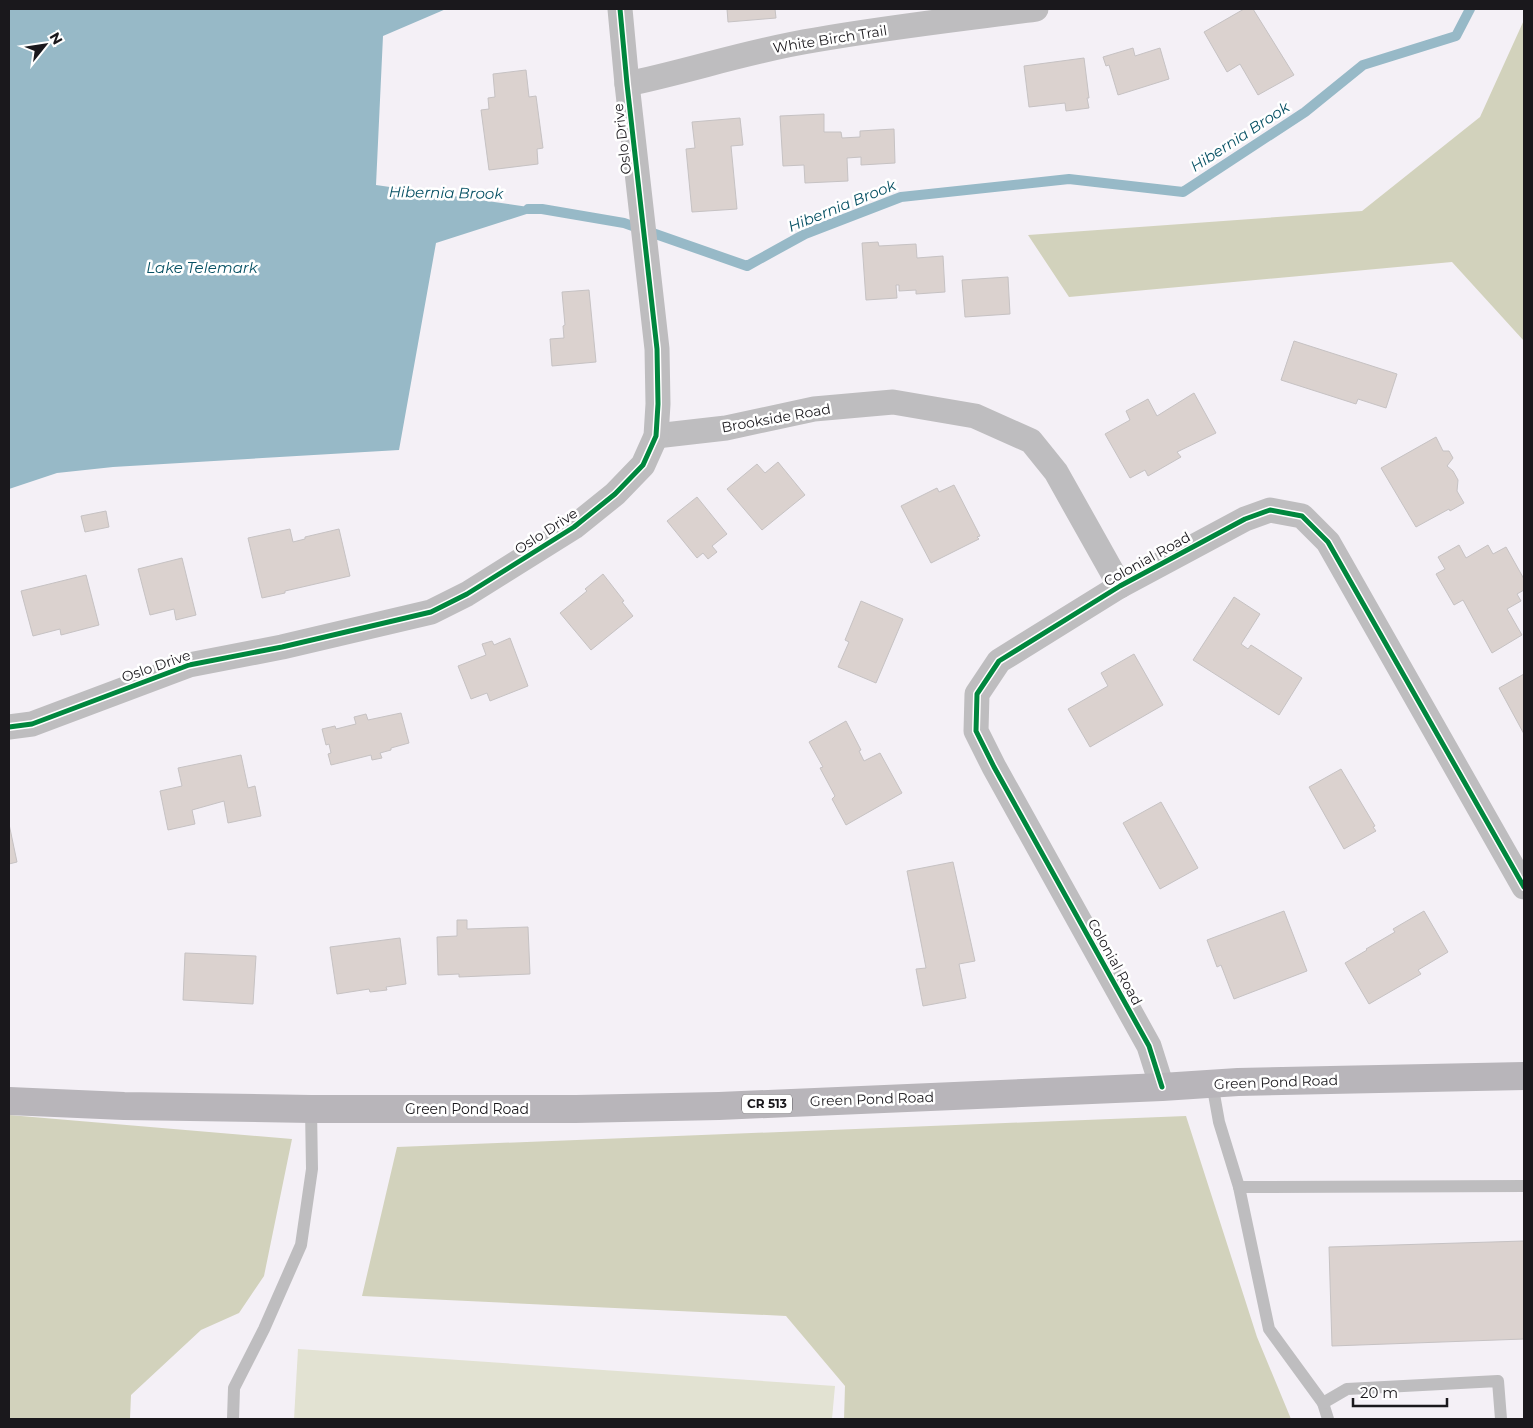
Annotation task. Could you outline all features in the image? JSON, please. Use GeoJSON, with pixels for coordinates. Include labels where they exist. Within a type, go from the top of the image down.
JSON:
{"type":"FeatureCollection","features":[{"type":"Feature","properties":{"kind":"main road","name":"Green Pond Road"},"geometry":{"type":"LineString","coordinates":[[9,1102],[311,1109],[605,1108],[739,1105],[1162,1087],[1212,1083],[1524,1076]]}},
{"type":"Feature","properties":{"kind":"street","name":"Oslo Drive"},"geometry":{"type":"LineString","coordinates":[[9,727],[32,724],[189,665],[282,647],[431,612],[467,594],[574,527],[615,494],[643,465],[656,436],[658,404],[657,349],[620,9]]}},
{"type":"Feature","properties":{"kind":"street","name":"White Birch Trail"},"geometry":{"type":"LineString","coordinates":[[627,84],[669,75],[748,53],[814,40],[1036,9]]}},
{"type":"Feature","properties":{"kind":"street","name":"Brookside Road"},"geometry":{"type":"LineString","coordinates":[[656,436],[726,428],[814,409],[893,402],[975,416],[1012,433]]}},
{"type":"Feature","properties":{"kind":"street","name":"Colonial Road"},"geometry":{"type":"LineString","coordinates":[[1012,433],[1031,441],[1056,472],[1120,586]]}},
{"type":"Feature","properties":{"kind":"street","name":"Colonial Road"},"geometry":{"type":"LineString","coordinates":[[1162,1087],[1149,1046],[994,767],[976,731],[977,694],[999,661],[1120,586],[1245,519],[1270,510],[1302,516],[1328,542],[1524,887]]}},
{"type":"Feature","properties":{"kind":"lane"},"geometry":{"type":"LineString","coordinates":[[1212,1083],[1219,1122],[1239,1187],[1269,1329],[1323,1403],[1328,1419]]}},
{"type":"Feature","properties":{"kind":"lane"},"geometry":{"type":"LineString","coordinates":[[233,1419],[234,1388],[264,1329],[301,1245],[312,1169],[311,1109]]}},
{"type":"Feature","properties":{"kind":"lane"},"geometry":{"type":"LineString","coordinates":[[1239,1187],[1524,1186]]}},
{"type":"Feature","properties":{"kind":"lane"},"geometry":{"type":"LineString","coordinates":[[1323,1403],[1347,1389],[1498,1381],[1501,1419]]}},
{"type":"Feature","properties":{"kind":"green space"},"geometry":{"type":"Polygon","coordinates":[[[1524,20],[1524,341],[1452,262],[1069,297],[1028,235],[1362,211],[1480,117],[1524,20]]]}},
{"type":"Feature","properties":{"kind":"green space"},"geometry":{"type":"Polygon","coordinates":[[[9,1115],[292,1139],[264,1276],[239,1313],[201,1330],[131,1395],[130,1419],[9,1419],[9,1115]]]}},
{"type":"Feature","properties":{"kind":"green space"},"geometry":{"type":"Polygon","coordinates":[[[1186,1116],[1257,1337],[1291,1419],[844,1419],[845,1386],[786,1316],[362,1296],[397,1147],[1186,1116]]]}},
{"type":"Feature","properties":{"kind":"green space"},"geometry":{"type":"Polygon","coordinates":[[[298,1349],[835,1386],[832,1419],[294,1419],[298,1349]]]}},
{"type":"Feature","properties":{"kind":"water","name":"Lake Telemark"},"geometry":{"type":"Polygon","coordinates":[[[9,9],[446,9],[383,36],[376,185],[542,209],[436,243],[399,450],[113,467],[57,473],[9,489],[9,9]]]}},
{"type":"Feature","properties":{"kind":"building"},"geometry":{"type":"Polygon","coordinates":[[[727,9],[775,9],[776,18],[728,22],[727,9]]]}},
{"type":"Feature","properties":{"kind":"building"},"geometry":{"type":"Polygon","coordinates":[[[1244,9],[1253,9],[1294,75],[1258,95],[1240,64],[1227,72],[1204,32],[1244,9]]]}},
{"type":"Feature","properties":{"kind":"building"},"geometry":{"type":"Polygon","coordinates":[[[1133,48],[1135,56],[1160,48],[1169,79],[1118,95],[1109,65],[1106,66],[1103,57],[1133,48]]]}},
{"type":"Feature","properties":{"kind":"building"},"geometry":{"type":"Polygon","coordinates":[[[1084,58],[1089,108],[1066,111],[1065,103],[1029,107],[1024,66],[1084,58]]]}},
{"type":"Feature","properties":{"kind":"building"},"geometry":{"type":"Polygon","coordinates":[[[526,70],[529,97],[536,96],[543,148],[537,149],[538,164],[489,170],[481,110],[489,109],[488,98],[495,97],[493,74],[526,70]]]}},
{"type":"Feature","properties":{"kind":"building"},"geometry":{"type":"Polygon","coordinates":[[[824,114],[824,132],[841,132],[842,138],[860,137],[860,131],[894,129],[895,163],[861,165],[861,157],[847,158],[848,181],[805,183],[804,165],[783,166],[780,116],[824,114]]]}},
{"type":"Feature","properties":{"kind":"building"},"geometry":{"type":"Polygon","coordinates":[[[740,118],[743,145],[731,146],[737,209],[692,212],[686,149],[695,148],[692,122],[740,118]]]}},
{"type":"Feature","properties":{"kind":"building"},"geometry":{"type":"Polygon","coordinates":[[[878,242],[879,246],[916,244],[917,258],[943,256],[945,292],[916,294],[916,290],[899,291],[899,285],[896,285],[897,298],[866,300],[862,243],[878,242]]]}},
{"type":"Feature","properties":{"kind":"building"},"geometry":{"type":"Polygon","coordinates":[[[1008,277],[1010,314],[965,317],[962,280],[1008,277]]]}},
{"type":"Feature","properties":{"kind":"building"},"geometry":{"type":"Polygon","coordinates":[[[589,290],[596,362],[552,366],[550,339],[564,338],[563,326],[565,325],[562,292],[589,290]]]}},
{"type":"Feature","properties":{"kind":"building"},"geometry":{"type":"Polygon","coordinates":[[[1294,341],[1397,374],[1386,408],[1358,399],[1356,404],[1281,380],[1294,341]]]}},
{"type":"Feature","properties":{"kind":"building"},"geometry":{"type":"Polygon","coordinates":[[[1194,393],[1216,433],[1177,452],[1181,457],[1148,476],[1145,470],[1130,478],[1105,434],[1130,420],[1126,411],[1148,399],[1157,416],[1194,393]]]}},
{"type":"Feature","properties":{"kind":"building"},"geometry":{"type":"Polygon","coordinates":[[[1436,437],[1443,451],[1449,451],[1453,458],[1447,466],[1453,471],[1458,480],[1457,491],[1464,503],[1416,527],[1381,468],[1436,437]]]}},
{"type":"Feature","properties":{"kind":"building"},"geometry":{"type":"Polygon","coordinates":[[[778,462],[805,495],[762,530],[727,489],[757,464],[765,473],[778,462]]]}},
{"type":"Feature","properties":{"kind":"building"},"geometry":{"type":"Polygon","coordinates":[[[954,485],[980,536],[977,537],[979,539],[931,563],[901,506],[937,488],[939,492],[954,485]]]}},
{"type":"Feature","properties":{"kind":"building"},"geometry":{"type":"Polygon","coordinates":[[[697,497],[727,534],[712,546],[717,552],[708,559],[703,553],[697,558],[667,521],[697,497]]]}},
{"type":"Feature","properties":{"kind":"building"},"geometry":{"type":"Polygon","coordinates":[[[106,511],[109,527],[85,532],[81,516],[106,511]]]}},
{"type":"Feature","properties":{"kind":"building"},"geometry":{"type":"Polygon","coordinates":[[[290,529],[293,542],[305,539],[305,537],[339,529],[350,576],[262,598],[248,538],[290,529]]]}},
{"type":"Feature","properties":{"kind":"building"},"geometry":{"type":"Polygon","coordinates":[[[1459,545],[1466,558],[1488,545],[1493,554],[1506,547],[1524,579],[1524,590],[1517,594],[1521,601],[1507,609],[1522,635],[1492,653],[1463,600],[1454,605],[1436,574],[1445,569],[1438,557],[1459,545]]]}},
{"type":"Feature","properties":{"kind":"building"},"geometry":{"type":"Polygon","coordinates":[[[182,558],[196,615],[176,620],[174,609],[150,615],[138,569],[182,558]]]}},
{"type":"Feature","properties":{"kind":"building"},"geometry":{"type":"Polygon","coordinates":[[[603,574],[633,616],[591,650],[560,613],[587,591],[585,589],[603,574]]]}},
{"type":"Feature","properties":{"kind":"building"},"geometry":{"type":"Polygon","coordinates":[[[86,575],[99,625],[61,635],[60,629],[33,636],[21,591],[86,575]]]}},
{"type":"Feature","properties":{"kind":"building"},"geometry":{"type":"Polygon","coordinates":[[[1234,597],[1260,614],[1241,644],[1248,649],[1251,645],[1302,678],[1279,715],[1193,660],[1234,597]]]}},
{"type":"Feature","properties":{"kind":"building"},"geometry":{"type":"Polygon","coordinates":[[[861,601],[903,619],[876,683],[838,667],[849,642],[845,640],[861,601]]]}},
{"type":"Feature","properties":{"kind":"building"},"geometry":{"type":"Polygon","coordinates":[[[510,638],[528,686],[490,701],[487,693],[471,699],[458,666],[486,655],[482,644],[492,641],[494,645],[510,638]]]}},
{"type":"Feature","properties":{"kind":"building"},"geometry":{"type":"Polygon","coordinates":[[[1134,654],[1163,705],[1090,747],[1068,709],[1108,686],[1101,673],[1134,654]]]}},
{"type":"Feature","properties":{"kind":"building"},"geometry":{"type":"Polygon","coordinates":[[[1524,674],[1524,734],[1499,688],[1524,674]]]}},
{"type":"Feature","properties":{"kind":"building"},"geometry":{"type":"Polygon","coordinates":[[[401,713],[409,743],[380,753],[382,758],[372,760],[371,755],[331,765],[328,754],[331,753],[329,744],[326,745],[322,729],[335,726],[336,729],[356,724],[354,717],[366,714],[368,720],[401,713]]]}},
{"type":"Feature","properties":{"kind":"building"},"geometry":{"type":"Polygon","coordinates":[[[846,721],[861,750],[859,751],[864,761],[880,753],[902,793],[846,825],[832,799],[835,796],[820,768],[823,767],[809,742],[846,721]]]}},
{"type":"Feature","properties":{"kind":"building"},"geometry":{"type":"Polygon","coordinates":[[[241,755],[248,788],[255,786],[261,816],[228,823],[224,801],[192,810],[195,824],[168,830],[160,791],[182,786],[178,768],[241,755]]]}},
{"type":"Feature","properties":{"kind":"building"},"geometry":{"type":"Polygon","coordinates":[[[1341,769],[1375,826],[1373,827],[1376,831],[1344,849],[1309,787],[1341,769]]]}},
{"type":"Feature","properties":{"kind":"building"},"geometry":{"type":"Polygon","coordinates":[[[1161,802],[1198,868],[1160,889],[1123,823],[1161,802]]]}},
{"type":"Feature","properties":{"kind":"building"},"geometry":{"type":"Polygon","coordinates":[[[9,824],[17,862],[9,864],[9,824]]]}},
{"type":"Feature","properties":{"kind":"building"},"geometry":{"type":"Polygon","coordinates":[[[953,862],[975,961],[959,964],[966,998],[923,1006],[916,969],[926,968],[907,871],[953,862]]]}},
{"type":"Feature","properties":{"kind":"building"},"geometry":{"type":"Polygon","coordinates":[[[1284,911],[1307,971],[1234,999],[1221,965],[1217,967],[1207,940],[1284,911]]]}},
{"type":"Feature","properties":{"kind":"building"},"geometry":{"type":"Polygon","coordinates":[[[1424,911],[1448,952],[1418,970],[1421,974],[1369,1004],[1345,963],[1395,932],[1393,929],[1424,911]]]}},
{"type":"Feature","properties":{"kind":"building"},"geometry":{"type":"Polygon","coordinates":[[[457,920],[467,920],[467,929],[528,927],[530,974],[459,977],[459,974],[438,975],[437,937],[457,936],[457,920]]]}},
{"type":"Feature","properties":{"kind":"building"},"geometry":{"type":"Polygon","coordinates":[[[400,938],[406,984],[386,987],[387,990],[370,992],[369,989],[337,994],[330,947],[400,938]]]}},
{"type":"Feature","properties":{"kind":"building"},"geometry":{"type":"Polygon","coordinates":[[[185,953],[256,956],[253,1004],[183,1000],[185,953]]]}},
{"type":"Feature","properties":{"kind":"building"},"geometry":{"type":"Polygon","coordinates":[[[1524,1241],[1524,1339],[1332,1346],[1329,1247],[1524,1241]]]}},
{"type":"Feature","properties":{"kind":"waterway","name":"Hibernia Brook"},"geometry":{"type":"LineString","coordinates":[[528,209],[542,209],[624,223],[747,266],[805,234],[901,197],[1069,179],[1183,192],[1305,112],[1363,65],[1456,36],[1470,9]]}},
{"type":"Feature","properties":{"kind":"cycle path"},"geometry":{"type":"LineString","coordinates":[[9,727],[32,724],[189,665],[282,647],[431,612],[467,594],[574,527],[615,494],[643,465],[656,436],[658,404],[657,349],[620,9]]}},
{"type":"Feature","properties":{"kind":"cycle path"},"geometry":{"type":"LineString","coordinates":[[1162,1087],[1149,1046],[994,767],[976,731],[977,694],[999,661],[1120,586],[1245,519],[1270,510],[1302,516],[1328,542],[1524,887]]}}]}
